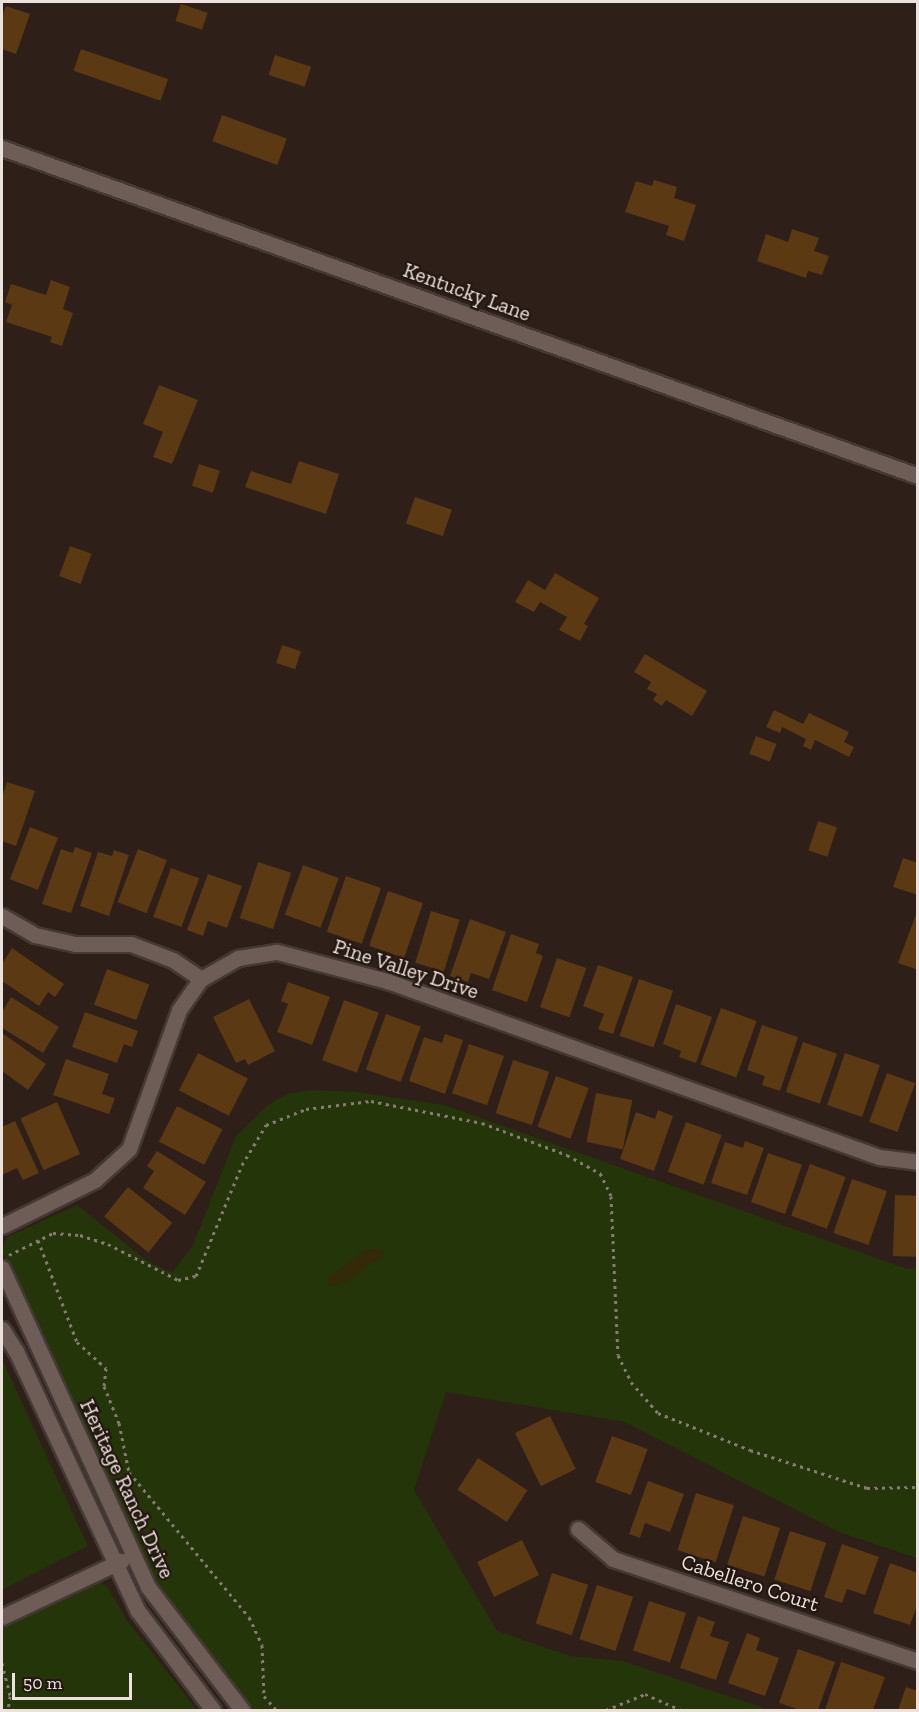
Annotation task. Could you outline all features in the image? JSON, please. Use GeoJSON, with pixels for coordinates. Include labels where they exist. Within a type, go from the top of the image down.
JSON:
{"type":"FeatureCollection","features":[{"type":"Feature","properties":{"kind":"street","name":"Kentucky Lane"},"geometry":{"type":"LineString","coordinates":[[2,148],[918,476]]}},
{"type":"Feature","properties":{"kind":"street"},"geometry":{"type":"LineString","coordinates":[[2,918],[35,935],[75,944],[131,944],[173,960],[201,979]]}},
{"type":"Feature","properties":{"kind":"street","name":"Pine Valley Drive"},"geometry":{"type":"LineString","coordinates":[[2,1226],[94,1180],[129,1149],[178,1010],[201,979],[238,958],[277,952],[387,981],[879,1157],[918,1162]]}},
{"type":"Feature","properties":{"kind":"street","name":"Heritage Ranch Drive"},"geometry":{"type":"LineString","coordinates":[[2,1268],[133,1556],[164,1609],[242,1710]]}},
{"type":"Feature","properties":{"kind":"street","name":"Heritage Ranch Drive"},"geometry":{"type":"LineString","coordinates":[[2,1329],[16,1351],[112,1564],[138,1611],[213,1710]]}},
{"type":"Feature","properties":{"kind":"street","name":"Cabellero Court"},"geometry":{"type":"LineString","coordinates":[[578,1529],[613,1559],[918,1660]]}},
{"type":"Feature","properties":{"kind":"street"},"geometry":{"type":"LineString","coordinates":[[2,1617],[133,1556]]}},
{"type":"Feature","properties":{"kind":"path"},"geometry":{"type":"LineString","coordinates":[[2,1260],[53,1233],[80,1234],[108,1244],[178,1280],[196,1276],[242,1165],[266,1125],[306,1109],[371,1101],[482,1123],[567,1155],[600,1173],[611,1196],[618,1354],[631,1382],[658,1413],[750,1450],[867,1488],[918,1487]]}},
{"type":"Feature","properties":{"kind":"path"},"geometry":{"type":"LineString","coordinates":[[38,1240],[77,1342],[106,1368],[105,1386],[119,1423],[129,1472],[249,1617],[262,1644],[264,1696],[276,1710]]}},
{"type":"Feature","properties":{"kind":"path"},"geometry":{"type":"LineString","coordinates":[[2,1663],[10,1695],[8,1710]]}},
{"type":"Feature","properties":{"kind":"path"},"geometry":{"type":"LineString","coordinates":[[606,1710],[645,1694],[681,1710]]}},
{"type":"Feature","properties":{"kind":"green space"},"geometry":{"type":"Polygon","coordinates":[[[311,1090],[357,1092],[444,1105],[907,1269],[917,1267],[917,1558],[839,1532],[625,1422],[446,1392],[414,1490],[497,1631],[570,1656],[623,1661],[769,1710],[255,1710],[173,1606],[149,1568],[2,1252],[7,1237],[77,1205],[146,1260],[172,1273],[193,1245],[236,1136],[268,1105],[288,1094],[311,1090]]]}},
{"type":"Feature","properties":{"kind":"green space"},"geometry":{"type":"Polygon","coordinates":[[[2,1359],[88,1546],[2,1590],[2,1359]]]}},
{"type":"Feature","properties":{"kind":"green space"},"geometry":{"type":"Polygon","coordinates":[[[94,1580],[107,1586],[126,1619],[197,1710],[2,1710],[2,1622],[94,1580]]]}},
{"type":"Feature","properties":{"kind":"sand"},"geometry":{"type":"Polygon","coordinates":[[[367,1249],[380,1249],[384,1255],[344,1283],[330,1287],[329,1278],[367,1249]]]}},
{"type":"Feature","properties":{"kind":"building"},"geometry":{"type":"Polygon","coordinates":[[[181,4],[208,13],[202,30],[175,21],[181,4]]]}},
{"type":"Feature","properties":{"kind":"building"},"geometry":{"type":"Polygon","coordinates":[[[6,6],[30,14],[16,54],[2,49],[2,16],[6,6]]]}},
{"type":"Feature","properties":{"kind":"building"},"geometry":{"type":"Polygon","coordinates":[[[81,49],[168,79],[160,101],[74,71],[81,49]]]}},
{"type":"Feature","properties":{"kind":"building"},"geometry":{"type":"Polygon","coordinates":[[[275,55],[311,67],[305,87],[269,75],[275,55]]]}},
{"type":"Feature","properties":{"kind":"building"},"geometry":{"type":"Polygon","coordinates":[[[222,115],[287,139],[277,165],[212,141],[222,115]]]}},
{"type":"Feature","properties":{"kind":"building"},"geometry":{"type":"Polygon","coordinates":[[[654,180],[677,187],[674,198],[696,205],[684,241],[666,235],[669,226],[625,212],[636,181],[652,186],[654,180]]]}},
{"type":"Feature","properties":{"kind":"building"},"geometry":{"type":"Polygon","coordinates":[[[792,229],[819,238],[814,251],[829,256],[822,275],[808,271],[806,278],[757,261],[766,234],[788,242],[792,229]]]}},
{"type":"Feature","properties":{"kind":"building"},"geometry":{"type":"Polygon","coordinates":[[[51,280],[70,287],[63,309],[73,313],[62,346],[50,342],[52,337],[6,322],[12,305],[5,302],[11,284],[46,295],[51,280]]]}},
{"type":"Feature","properties":{"kind":"building"},"geometry":{"type":"Polygon","coordinates":[[[159,385],[198,400],[172,464],[153,457],[163,432],[143,424],[159,385]]]}},
{"type":"Feature","properties":{"kind":"building"},"geometry":{"type":"Polygon","coordinates":[[[299,461],[339,474],[326,514],[245,487],[251,471],[291,484],[299,461]]]}},
{"type":"Feature","properties":{"kind":"building"},"geometry":{"type":"Polygon","coordinates":[[[199,464],[220,471],[213,493],[192,486],[199,464]]]}},
{"type":"Feature","properties":{"kind":"building"},"geometry":{"type":"Polygon","coordinates":[[[415,497],[452,510],[443,536],[406,523],[415,497]]]}},
{"type":"Feature","properties":{"kind":"building"},"geometry":{"type":"Polygon","coordinates":[[[70,546],[92,554],[81,584],[59,576],[70,546]]]}},
{"type":"Feature","properties":{"kind":"building"},"geometry":{"type":"Polygon","coordinates":[[[555,573],[599,598],[584,624],[588,626],[580,641],[559,630],[567,617],[540,602],[534,612],[515,602],[528,580],[545,590],[555,573]]]}},
{"type":"Feature","properties":{"kind":"building"},"geometry":{"type":"Polygon","coordinates":[[[282,645],[301,651],[295,669],[276,663],[282,645]]]}},
{"type":"Feature","properties":{"kind":"building"},"geometry":{"type":"Polygon","coordinates":[[[645,654],[707,691],[692,716],[666,700],[662,706],[653,700],[657,694],[647,689],[651,682],[634,672],[645,654]]]}},
{"type":"Feature","properties":{"kind":"building"},"geometry":{"type":"Polygon","coordinates":[[[774,710],[803,724],[809,713],[849,732],[844,742],[854,747],[849,757],[815,740],[811,750],[803,746],[806,739],[782,727],[780,733],[766,727],[774,710]]]}},
{"type":"Feature","properties":{"kind":"building"},"geometry":{"type":"Polygon","coordinates":[[[756,736],[777,744],[770,762],[749,754],[756,736]]]}},
{"type":"Feature","properties":{"kind":"building"},"geometry":{"type":"Polygon","coordinates":[[[7,782],[35,791],[16,846],[2,841],[2,797],[7,782]]]}},
{"type":"Feature","properties":{"kind":"building"},"geometry":{"type":"Polygon","coordinates":[[[818,821],[837,827],[827,857],[808,850],[818,821]]]}},
{"type":"Feature","properties":{"kind":"building"},"geometry":{"type":"Polygon","coordinates":[[[30,827],[58,838],[38,890],[10,879],[30,827]]]}},
{"type":"Feature","properties":{"kind":"building"},"geometry":{"type":"Polygon","coordinates":[[[75,847],[92,853],[71,913],[42,904],[61,849],[73,853],[75,847]]]}},
{"type":"Feature","properties":{"kind":"building"},"geometry":{"type":"Polygon","coordinates":[[[138,849],[167,860],[147,913],[118,902],[138,849]]]}},
{"type":"Feature","properties":{"kind":"building"},"geometry":{"type":"Polygon","coordinates":[[[114,850],[129,855],[109,916],[80,906],[98,852],[112,856],[114,850]]]}},
{"type":"Feature","properties":{"kind":"building"},"geometry":{"type":"Polygon","coordinates":[[[903,858],[918,863],[918,895],[893,887],[903,858]]]}},
{"type":"Feature","properties":{"kind":"building"},"geometry":{"type":"Polygon","coordinates":[[[258,862],[291,873],[273,929],[240,918],[258,862]]]}},
{"type":"Feature","properties":{"kind":"building"},"geometry":{"type":"Polygon","coordinates":[[[303,865],[339,878],[321,928],[285,915],[303,865]]]}},
{"type":"Feature","properties":{"kind":"building"},"geometry":{"type":"Polygon","coordinates":[[[171,868],[199,878],[181,927],[153,917],[171,868]]]}},
{"type":"Feature","properties":{"kind":"building"},"geometry":{"type":"Polygon","coordinates":[[[208,874],[242,886],[227,928],[208,921],[203,936],[187,930],[208,874]]]}},
{"type":"Feature","properties":{"kind":"building"},"geometry":{"type":"Polygon","coordinates":[[[346,876],[381,888],[362,944],[327,932],[346,876]]]}},
{"type":"Feature","properties":{"kind":"building"},"geometry":{"type":"Polygon","coordinates":[[[388,891],[423,903],[404,958],[369,946],[388,891]]]}},
{"type":"Feature","properties":{"kind":"building"},"geometry":{"type":"Polygon","coordinates":[[[918,909],[918,970],[898,963],[918,909]]]}},
{"type":"Feature","properties":{"kind":"building"},"geometry":{"type":"Polygon","coordinates":[[[431,911],[460,920],[444,971],[415,963],[431,911]]]}},
{"type":"Feature","properties":{"kind":"building"},"geometry":{"type":"Polygon","coordinates":[[[470,919],[506,932],[489,979],[471,973],[468,982],[450,976],[470,919]]]}},
{"type":"Feature","properties":{"kind":"building"},"geometry":{"type":"Polygon","coordinates":[[[511,934],[539,944],[536,953],[543,956],[527,1002],[492,990],[511,934]]]}},
{"type":"Feature","properties":{"kind":"building"},"geometry":{"type":"Polygon","coordinates":[[[12,948],[64,984],[55,997],[48,992],[39,1006],[2,981],[2,964],[12,948]]]}},
{"type":"Feature","properties":{"kind":"building"},"geometry":{"type":"Polygon","coordinates":[[[557,958],[586,968],[569,1017],[540,1007],[557,958]]]}},
{"type":"Feature","properties":{"kind":"building"},"geometry":{"type":"Polygon","coordinates":[[[598,965],[633,977],[613,1034],[598,1029],[604,1014],[583,1006],[598,965]]]}},
{"type":"Feature","properties":{"kind":"building"},"geometry":{"type":"Polygon","coordinates":[[[107,969],[149,984],[136,1020],[94,1005],[107,969]]]}},
{"type":"Feature","properties":{"kind":"building"},"geometry":{"type":"Polygon","coordinates":[[[639,979],[673,991],[654,1047],[619,1036],[639,979]]]}},
{"type":"Feature","properties":{"kind":"building"},"geometry":{"type":"Polygon","coordinates":[[[288,982],[330,997],[312,1045],[277,1032],[288,1004],[281,1001],[288,982]]]}},
{"type":"Feature","properties":{"kind":"building"},"geometry":{"type":"Polygon","coordinates":[[[11,997],[59,1027],[43,1053],[2,1028],[2,1012],[11,997]]]}},
{"type":"Feature","properties":{"kind":"building"},"geometry":{"type":"Polygon","coordinates":[[[249,999],[275,1051],[248,1065],[245,1059],[236,1063],[213,1017],[249,999]]]}},
{"type":"Feature","properties":{"kind":"building"},"geometry":{"type":"Polygon","coordinates":[[[344,1000],[379,1013],[357,1073],[322,1060],[344,1000]]]}},
{"type":"Feature","properties":{"kind":"building"},"geometry":{"type":"Polygon","coordinates":[[[676,1004],[712,1017],[696,1063],[679,1057],[681,1051],[663,1044],[676,1004]]]}},
{"type":"Feature","properties":{"kind":"building"},"geometry":{"type":"Polygon","coordinates":[[[721,1008],[757,1021],[736,1077],[700,1064],[721,1008]]]}},
{"type":"Feature","properties":{"kind":"building"},"geometry":{"type":"Polygon","coordinates":[[[85,1012],[138,1031],[132,1047],[124,1044],[117,1063],[72,1047],[85,1012]]]}},
{"type":"Feature","properties":{"kind":"building"},"geometry":{"type":"Polygon","coordinates":[[[386,1014],[421,1027],[401,1082],[366,1069],[386,1014]]]}},
{"type":"Feature","properties":{"kind":"building"},"geometry":{"type":"Polygon","coordinates":[[[762,1025],[798,1037],[780,1091],[762,1085],[765,1076],[747,1070],[762,1025]]]}},
{"type":"Feature","properties":{"kind":"building"},"geometry":{"type":"Polygon","coordinates":[[[2,1033],[46,1064],[28,1090],[2,1071],[2,1033]]]}},
{"type":"Feature","properties":{"kind":"building"},"geometry":{"type":"Polygon","coordinates":[[[445,1034],[463,1040],[445,1094],[409,1081],[424,1037],[442,1043],[445,1034]]]}},
{"type":"Feature","properties":{"kind":"building"},"geometry":{"type":"Polygon","coordinates":[[[803,1042],[837,1054],[820,1104],[786,1092],[803,1042]]]}},
{"type":"Feature","properties":{"kind":"building"},"geometry":{"type":"Polygon","coordinates":[[[469,1044],[504,1056],[487,1105],[452,1093],[469,1044]]]}},
{"type":"Feature","properties":{"kind":"building"},"geometry":{"type":"Polygon","coordinates":[[[198,1053],[248,1078],[229,1116],[179,1090],[198,1053]]]}},
{"type":"Feature","properties":{"kind":"building"},"geometry":{"type":"Polygon","coordinates":[[[845,1053],[880,1065],[862,1117],[827,1105],[845,1053]]]}},
{"type":"Feature","properties":{"kind":"building"},"geometry":{"type":"Polygon","coordinates":[[[66,1059],[109,1074],[102,1094],[115,1098],[109,1114],[53,1095],[66,1059]]]}},
{"type":"Feature","properties":{"kind":"building"},"geometry":{"type":"Polygon","coordinates":[[[513,1060],[549,1072],[532,1125],[496,1113],[513,1060]]]}},
{"type":"Feature","properties":{"kind":"building"},"geometry":{"type":"Polygon","coordinates":[[[887,1073],[915,1083],[897,1132],[869,1122],[887,1073]]]}},
{"type":"Feature","properties":{"kind":"building"},"geometry":{"type":"Polygon","coordinates":[[[556,1076],[589,1088],[570,1139],[538,1127],[556,1076]]]}},
{"type":"Feature","properties":{"kind":"building"},"geometry":{"type":"Polygon","coordinates":[[[596,1093],[632,1100],[623,1149],[586,1142],[596,1093]]]}},
{"type":"Feature","properties":{"kind":"building"},"geometry":{"type":"Polygon","coordinates":[[[57,1102],[80,1154],[44,1170],[20,1118],[57,1102]]]}},
{"type":"Feature","properties":{"kind":"building"},"geometry":{"type":"Polygon","coordinates":[[[177,1106],[222,1129],[204,1165],[159,1142],[177,1106]]]}},
{"type":"Feature","properties":{"kind":"building"},"geometry":{"type":"Polygon","coordinates":[[[658,1110],[673,1116],[654,1171],[620,1159],[636,1112],[655,1119],[658,1110]]]}},
{"type":"Feature","properties":{"kind":"building"},"geometry":{"type":"Polygon","coordinates":[[[15,1121],[39,1173],[23,1180],[17,1168],[2,1175],[2,1127],[15,1121]]]}},
{"type":"Feature","properties":{"kind":"building"},"geometry":{"type":"Polygon","coordinates":[[[686,1122],[722,1135],[704,1185],[668,1172],[686,1122]]]}},
{"type":"Feature","properties":{"kind":"building"},"geometry":{"type":"Polygon","coordinates":[[[745,1141],[764,1148],[747,1195],[711,1183],[725,1142],[743,1148],[745,1141]]]}},
{"type":"Feature","properties":{"kind":"building"},"geometry":{"type":"Polygon","coordinates":[[[157,1151],[206,1182],[185,1215],[143,1188],[154,1171],[147,1166],[157,1151]]]}},
{"type":"Feature","properties":{"kind":"building"},"geometry":{"type":"Polygon","coordinates":[[[768,1153],[802,1165],[785,1214],[751,1202],[768,1153]]]}},
{"type":"Feature","properties":{"kind":"building"},"geometry":{"type":"Polygon","coordinates":[[[810,1164],[846,1177],[827,1229],[791,1216],[810,1164]]]}},
{"type":"Feature","properties":{"kind":"building"},"geometry":{"type":"Polygon","coordinates":[[[852,1179],[887,1191],[868,1245],[833,1233],[852,1179]]]}},
{"type":"Feature","properties":{"kind":"building"},"geometry":{"type":"Polygon","coordinates":[[[128,1187],[172,1223],[148,1252],[104,1217],[128,1187]]]}},
{"type":"Feature","properties":{"kind":"building"},"geometry":{"type":"Polygon","coordinates":[[[895,1195],[918,1196],[916,1257],[893,1256],[895,1195]]]}},
{"type":"Feature","properties":{"kind":"building"},"geometry":{"type":"Polygon","coordinates":[[[550,1416],[576,1469],[541,1486],[515,1433],[550,1416]]]}},
{"type":"Feature","properties":{"kind":"building"},"geometry":{"type":"Polygon","coordinates":[[[612,1436],[648,1449],[631,1495],[595,1482],[612,1436]]]}},
{"type":"Feature","properties":{"kind":"building"},"geometry":{"type":"Polygon","coordinates":[[[478,1458],[527,1490],[507,1522],[457,1490],[478,1458]]]}},
{"type":"Feature","properties":{"kind":"building"},"geometry":{"type":"Polygon","coordinates":[[[648,1481],[684,1494],[670,1532],[645,1523],[640,1538],[629,1534],[648,1481]]]}},
{"type":"Feature","properties":{"kind":"building"},"geometry":{"type":"Polygon","coordinates":[[[696,1493],[734,1505],[716,1562],[677,1550],[696,1493]]]}},
{"type":"Feature","properties":{"kind":"building"},"geometry":{"type":"Polygon","coordinates":[[[743,1516],[780,1528],[764,1577],[727,1565],[743,1516]]]}},
{"type":"Feature","properties":{"kind":"building"},"geometry":{"type":"Polygon","coordinates":[[[790,1531],[826,1543],[810,1591],[774,1580],[790,1531]]]}},
{"type":"Feature","properties":{"kind":"building"},"geometry":{"type":"Polygon","coordinates":[[[522,1540],[539,1575],[494,1597],[477,1562],[522,1540]]]}},
{"type":"Feature","properties":{"kind":"building"},"geometry":{"type":"Polygon","coordinates":[[[842,1544],[879,1557],[865,1595],[847,1589],[842,1603],[824,1597],[842,1544]]]}},
{"type":"Feature","properties":{"kind":"building"},"geometry":{"type":"Polygon","coordinates":[[[890,1563],[918,1573],[918,1603],[910,1625],[873,1613],[890,1563]]]}},
{"type":"Feature","properties":{"kind":"building"},"geometry":{"type":"Polygon","coordinates":[[[552,1573],[588,1585],[572,1635],[536,1623],[552,1573]]]}},
{"type":"Feature","properties":{"kind":"building"},"geometry":{"type":"Polygon","coordinates":[[[597,1585],[633,1597],[616,1651],[579,1639],[597,1585]]]}},
{"type":"Feature","properties":{"kind":"building"},"geometry":{"type":"Polygon","coordinates":[[[649,1601],[686,1613],[670,1663],[633,1650],[649,1601]]]}},
{"type":"Feature","properties":{"kind":"building"},"geometry":{"type":"Polygon","coordinates":[[[698,1616],[715,1622],[710,1636],[729,1642],[716,1680],[680,1668],[698,1616]]]}},
{"type":"Feature","properties":{"kind":"building"},"geometry":{"type":"Polygon","coordinates":[[[747,1633],[760,1638],[756,1650],[779,1658],[765,1696],[728,1683],[747,1633]]]}},
{"type":"Feature","properties":{"kind":"building"},"geometry":{"type":"Polygon","coordinates":[[[798,1649],[835,1662],[818,1710],[800,1710],[779,1703],[798,1649]]]}},
{"type":"Feature","properties":{"kind":"building"},"geometry":{"type":"Polygon","coordinates":[[[841,1662],[885,1677],[873,1710],[825,1710],[841,1662]]]}},
{"type":"Feature","properties":{"kind":"building"},"geometry":{"type":"Polygon","coordinates":[[[906,1687],[918,1691],[918,1710],[898,1710],[906,1687]]]}}]}
